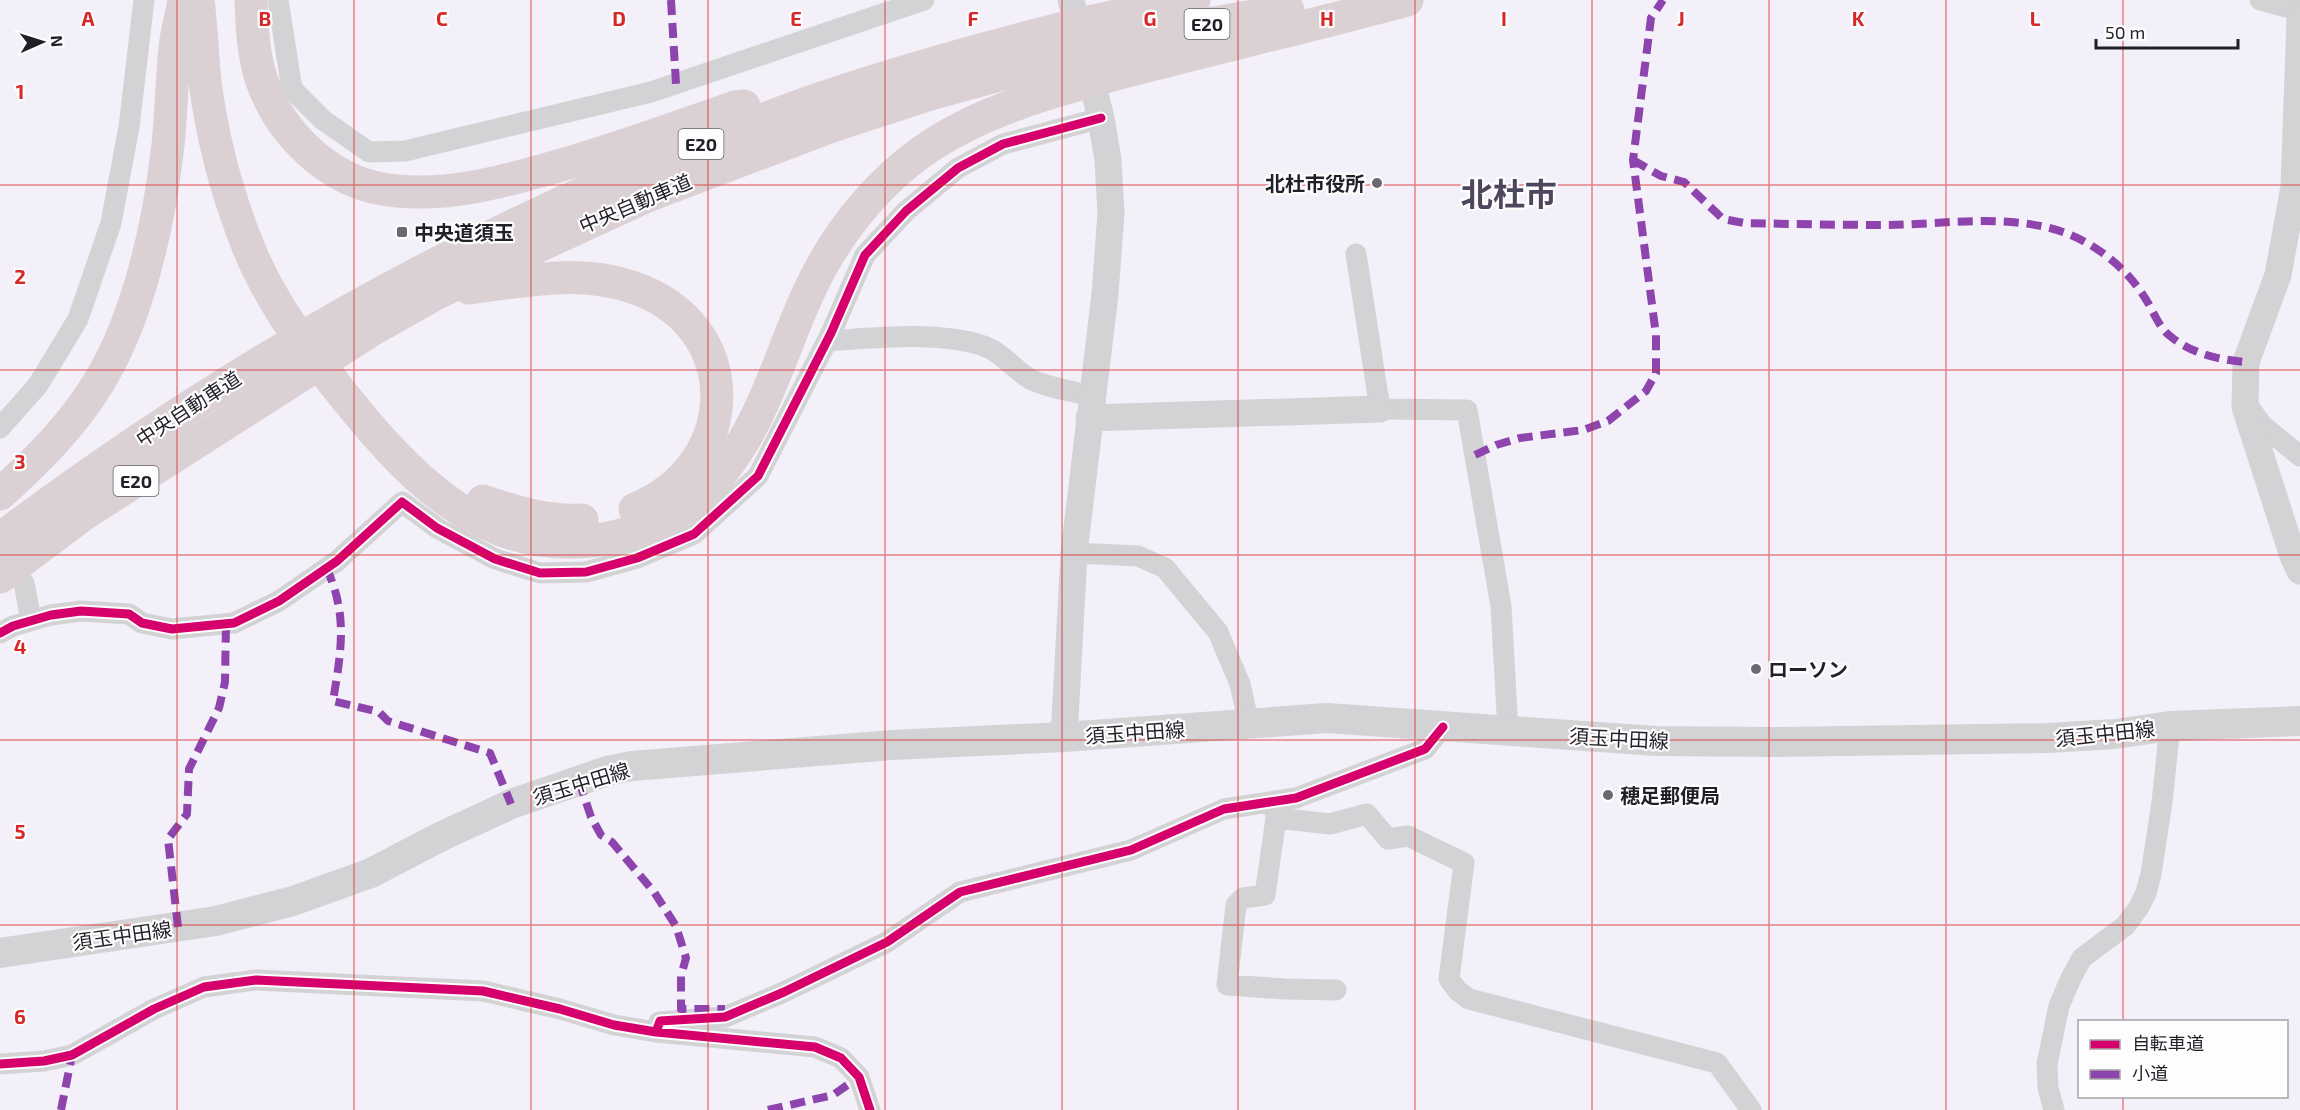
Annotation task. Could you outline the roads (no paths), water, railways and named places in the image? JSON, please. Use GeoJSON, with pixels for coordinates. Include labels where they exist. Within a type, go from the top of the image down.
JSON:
{"type":"FeatureCollection","features":[{"type":"Feature","properties":{"kind":"highway"},"geometry":{"type":"LineString","coordinates":[[0,494],[33,465],[69,424],[99,382],[122,335],[148,259],[158,210],[168,153],[176,39],[184,0]]}},
{"type":"Feature","properties":{"kind":"highway"},"geometry":{"type":"LineString","coordinates":[[198,0],[206,86],[215,139],[244,238],[274,302],[306,350],[368,427],[399,461],[438,496],[472,518],[501,531],[530,539],[593,541],[645,528],[693,501],[733,459],[752,428],[821,266],[841,234],[864,206],[894,174],[919,153],[958,128],[1072,42],[1407,0]]}},
{"type":"Feature","properties":{"kind":"highway"},"geometry":{"type":"LineString","coordinates":[[221,0],[223,57],[237,155],[271,251],[292,293],[324,338],[384,416],[416,450],[480,500],[511,511],[568,521],[617,516],[640,507],[669,491],[701,457],[718,406],[717,384],[712,361],[697,333],[678,313],[658,298],[605,279],[579,277],[522,281],[439,292]]}},
{"type":"Feature","properties":{"kind":"highway"},"geometry":{"type":"LineString","coordinates":[[250,0],[253,42],[262,81],[279,116],[300,144],[325,164],[353,179],[380,189],[407,192],[438,191],[514,178],[633,144],[735,107],[825,97]]}},
{"type":"Feature","properties":{"kind":"highway","name":"中央自動車道"},"geometry":{"type":"LineString","coordinates":[[0,539],[78,481],[260,361],[361,319],[439,292],[647,196],[832,126],[930,94],[1194,0]]}},
{"type":"Feature","properties":{"kind":"highway","name":"中央自動車道"},"geometry":{"type":"LineString","coordinates":[[12,580],[84,514],[277,390],[361,319],[502,229],[618,177],[825,97],[923,66],[1072,42],[1208,24],[1343,0]]}},
{"type":"Feature","properties":{"kind":"main road","name":"須玉中田線"},"geometry":{"type":"LineString","coordinates":[[0,953],[216,921],[293,901],[371,873],[511,804],[607,771],[624,768],[892,745],[1064,737],[1327,718],[1656,741],[1772,742],[2048,738],[2115,734],[2170,726],[2300,722]]}},
{"type":"Feature","properties":{"kind":"street"},"geometry":{"type":"LineString","coordinates":[[0,428],[38,385],[78,318],[111,223],[129,127],[144,0]]}},
{"type":"Feature","properties":{"kind":"street"},"geometry":{"type":"LineString","coordinates":[[278,0],[292,89],[323,120],[369,152],[405,151],[651,92],[924,0]]}},
{"type":"Feature","properties":{"kind":"street"},"geometry":{"type":"LineString","coordinates":[[2260,0],[2300,11]]}},
{"type":"Feature","properties":{"kind":"street"},"geometry":{"type":"LineString","coordinates":[[2300,19],[2294,187],[2278,275],[2247,362],[2245,401],[2293,556],[2300,571]]}},
{"type":"Feature","properties":{"kind":"street"},"geometry":{"type":"LineString","coordinates":[[1064,737],[1074,553],[1105,294],[1111,213],[1108,160],[1101,118],[1072,42]]}},
{"type":"Feature","properties":{"kind":"street"},"geometry":{"type":"LineString","coordinates":[[0,633],[32,620],[81,611],[129,614],[142,623],[172,629],[234,622],[279,601],[337,561],[402,502],[436,528],[495,560],[540,573],[586,572],[638,558],[694,534],[758,476],[827,341],[865,255],[906,211],[958,168],[1003,144],[1101,118]]}},
{"type":"Feature","properties":{"kind":"street"},"geometry":{"type":"LineString","coordinates":[[1356,254],[1380,409]]}},
{"type":"Feature","properties":{"kind":"street"},"geometry":{"type":"LineString","coordinates":[[827,341],[894,337],[957,340],[983,346],[998,354],[1032,380],[1090,407],[1467,410],[1501,606],[1508,731]]}},
{"type":"Feature","properties":{"kind":"street"},"geometry":{"type":"LineString","coordinates":[[2245,401],[2262,425],[2300,456]]}},
{"type":"Feature","properties":{"kind":"street"},"geometry":{"type":"LineString","coordinates":[[1074,553],[1138,555],[1166,568],[1218,632],[1240,684],[1249,724]]}},
{"type":"Feature","properties":{"kind":"street"},"geometry":{"type":"LineString","coordinates":[[12,580],[32,620]]}},
{"type":"Feature","properties":{"kind":"street"},"geometry":{"type":"LineString","coordinates":[[2054,1110],[2048,1088],[2047,1064],[2059,1006],[2082,958],[2125,926],[2139,907],[2146,892],[2162,802],[2170,726]]}},
{"type":"Feature","properties":{"kind":"street"},"geometry":{"type":"LineString","coordinates":[[1275,809],[1296,798],[1425,749],[1443,727]]}},
{"type":"Feature","properties":{"kind":"street"},"geometry":{"type":"LineString","coordinates":[[656,1032],[660,1021],[724,1017],[784,992],[887,942],[960,892],[1131,850],[1224,809],[1275,809],[1330,824],[1367,814],[1388,839],[1408,836],[1464,863],[1449,979],[1458,991],[1469,999],[1717,1063],[1751,1110]]}},
{"type":"Feature","properties":{"kind":"street"},"geometry":{"type":"LineString","coordinates":[[1275,809],[1265,895],[1243,898],[1236,905],[1227,985],[1336,990]]}},
{"type":"Feature","properties":{"kind":"street"},"geometry":{"type":"LineString","coordinates":[[0,1064],[72,1055],[153,1009],[204,987],[256,980],[483,991],[560,1009],[614,1025],[656,1032],[815,1047],[841,1058],[859,1077],[870,1108]]}},
{"type":"Feature","properties":{"kind":"place","name":"北杜市役所"},"geometry":{"type":"Point","coordinates":[1377,183]}},
{"type":"Feature","properties":{"kind":"place","name":"中央道須玉"},"geometry":{"type":"Point","coordinates":[402,232]}},
{"type":"Feature","properties":{"kind":"place","name":"ローソン"},"geometry":{"type":"Point","coordinates":[1756,669]}},
{"type":"Feature","properties":{"kind":"place","name":"穂足郵便局"},"geometry":{"type":"Point","coordinates":[1608,795]}},
{"type":"Feature","properties":{"kind":"district","name":"北杜市"},"geometry":{"type":"Point","coordinates":[1509,193]}}]}
